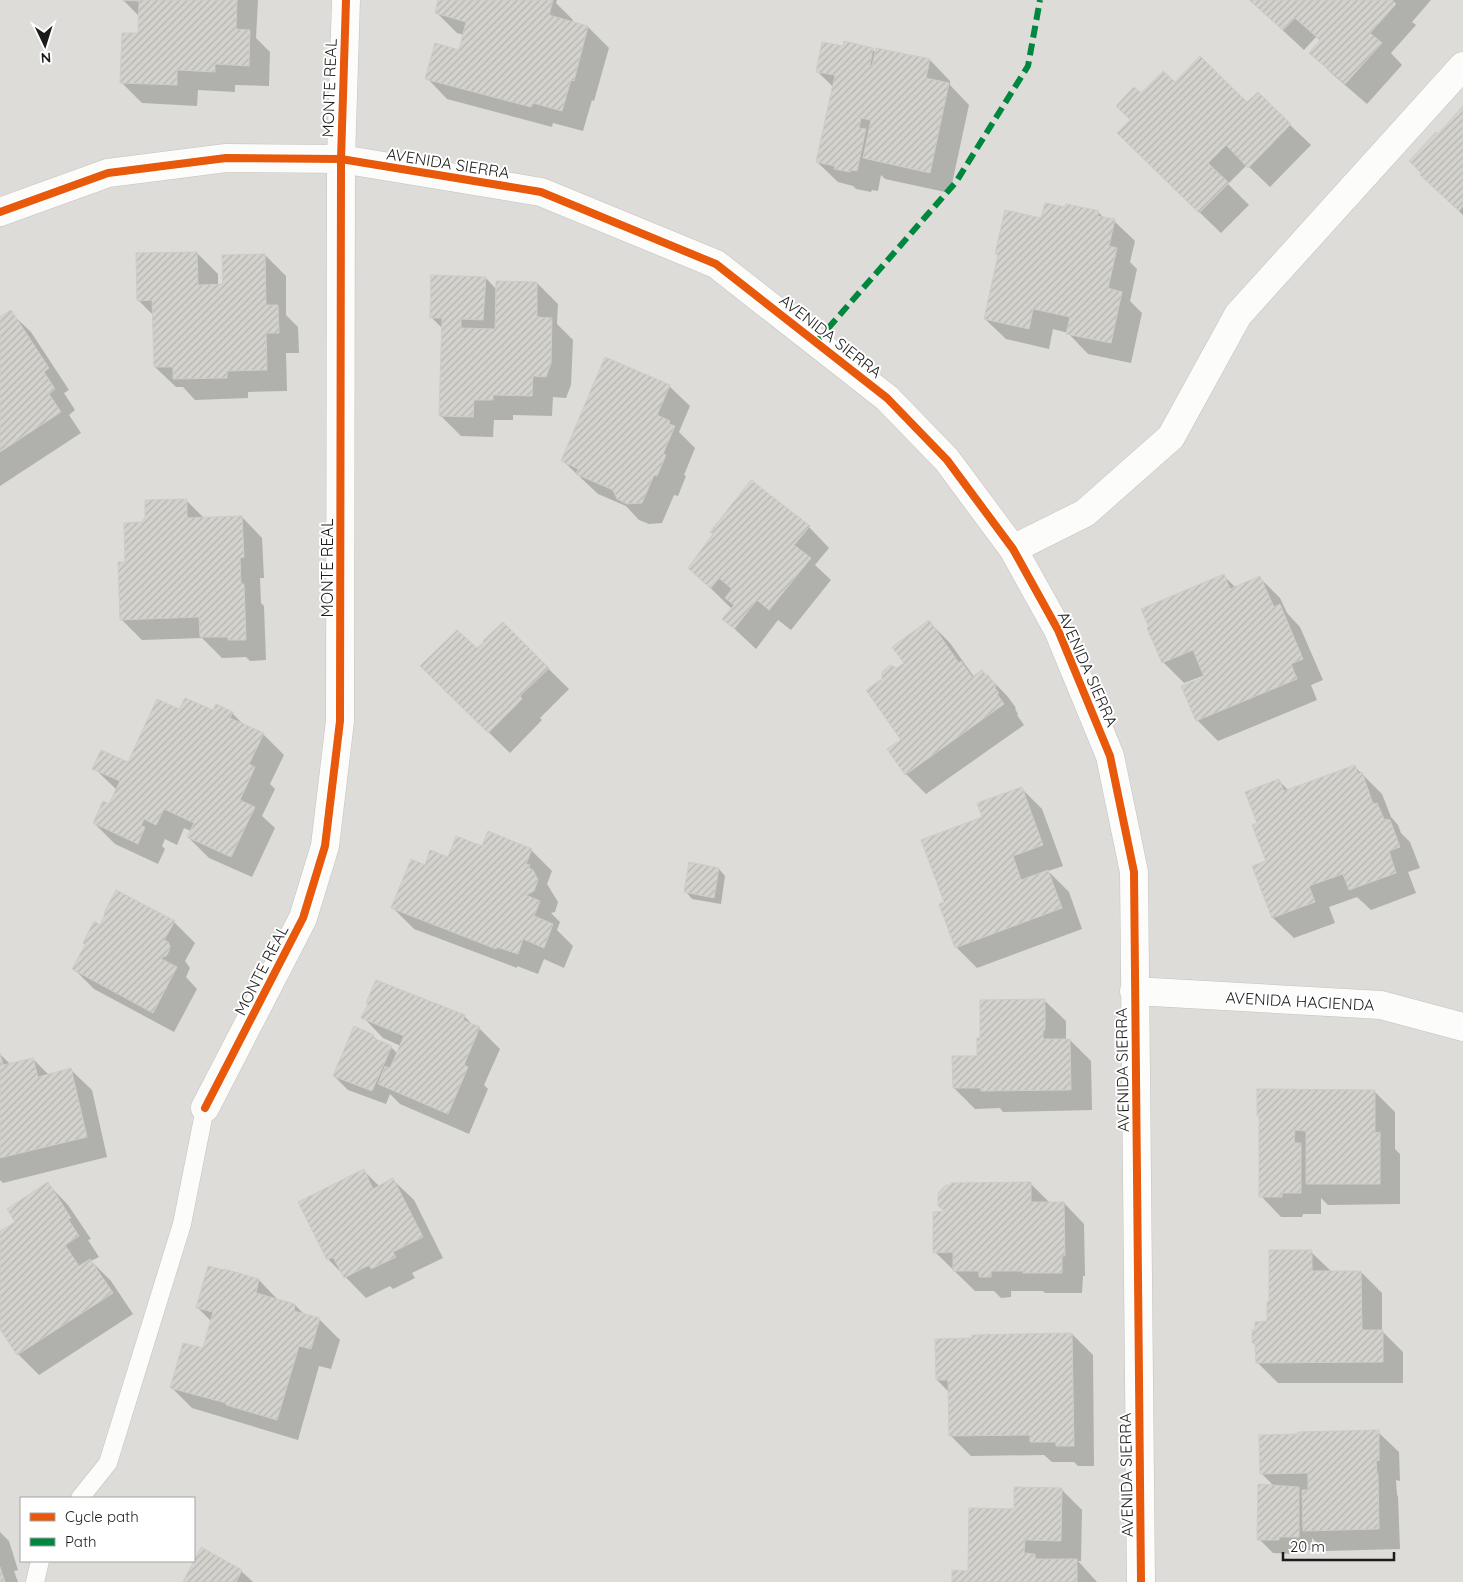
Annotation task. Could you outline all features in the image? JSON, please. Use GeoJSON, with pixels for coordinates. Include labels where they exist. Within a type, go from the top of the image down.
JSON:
{"type":"FeatureCollection","features":[{"type":"Feature","properties":{"kind":"street","name":"MONTE REAL"},"geometry":{"type":"LineString","coordinates":[[205,1108],[303,918],[325,846],[340,720],[341,159],[346,0]]}},
{"type":"Feature","properties":{"kind":"street"},"geometry":{"type":"LineString","coordinates":[[1013,549],[1086,513],[1171,437],[1238,315],[1463,66]]}},
{"type":"Feature","properties":{"kind":"street","name":"AVENIDA SIERRA"},"geometry":{"type":"LineString","coordinates":[[0,212],[108,173],[226,158],[341,159],[541,192],[716,264],[887,398],[947,460],[1013,549],[1058,630],[1110,756],[1134,872],[1140,1582]]}},
{"type":"Feature","properties":{"kind":"street","name":"AVENIDA HACIENDA"},"geometry":{"type":"LineString","coordinates":[[1134,991],[1381,1005],[1463,1027]]}},
{"type":"Feature","properties":{"kind":"lane"},"geometry":{"type":"LineString","coordinates":[[81,1497],[108,1463],[182,1224],[205,1108]]}},
{"type":"Feature","properties":{"kind":"lane"},"geometry":{"type":"LineString","coordinates":[[35,1582],[40,1562]]}},
{"type":"Feature","properties":{"kind":"shaded area"},"geometry":{"type":"Polygon","coordinates":[[[0,0],[1463,0],[1463,1582],[0,1582],[0,0]]]}},
{"type":"Feature","properties":{"kind":"building"},"geometry":{"type":"Polygon","coordinates":[[[122,0],[237,0],[236,29],[250,30],[249,66],[215,64],[215,72],[177,70],[177,85],[120,83],[122,33],[138,33],[139,1],[122,0]]]}},
{"type":"Feature","properties":{"kind":"building"},"geometry":{"type":"Polygon","coordinates":[[[438,0],[553,0],[549,15],[588,26],[574,81],[571,80],[562,111],[533,103],[531,107],[425,79],[435,43],[459,50],[466,22],[435,13],[438,0]]]}},
{"type":"Feature","properties":{"kind":"building"},"geometry":{"type":"Polygon","coordinates":[[[1249,0],[1392,0],[1396,4],[1370,33],[1382,43],[1345,84],[1309,53],[1320,40],[1295,18],[1283,30],[1249,0]]]}},
{"type":"Feature","properties":{"kind":"building"},"geometry":{"type":"Polygon","coordinates":[[[844,41],[873,48],[870,65],[872,66],[876,48],[930,59],[926,78],[949,83],[930,173],[863,158],[871,120],[861,118],[859,128],[866,129],[857,171],[851,170],[850,172],[834,169],[835,166],[816,162],[835,75],[816,72],[822,42],[843,46],[844,41]]]}},
{"type":"Feature","properties":{"kind":"building"},"geometry":{"type":"Polygon","coordinates":[[[1200,56],[1247,102],[1258,92],[1291,124],[1248,168],[1226,145],[1208,163],[1229,183],[1199,213],[1117,133],[1130,120],[1116,106],[1134,87],[1141,93],[1163,71],[1175,82],[1200,56]]]}},
{"type":"Feature","properties":{"kind":"building"},"geometry":{"type":"Polygon","coordinates":[[[1463,106],[1463,206],[1459,211],[1420,175],[1421,173],[1409,161],[1436,132],[1438,134],[1463,106]]]}},
{"type":"Feature","properties":{"kind":"building"},"geometry":{"type":"Polygon","coordinates":[[[1045,203],[1065,207],[1066,204],[1099,211],[1097,216],[1115,219],[1109,246],[1117,248],[1108,288],[1122,292],[1111,343],[1066,334],[1070,317],[1033,309],[1029,329],[984,319],[998,255],[995,254],[1005,210],[1041,218],[1045,203]]]}},
{"type":"Feature","properties":{"kind":"building"},"geometry":{"type":"Polygon","coordinates":[[[197,252],[198,285],[223,284],[222,255],[265,254],[266,305],[278,305],[279,333],[266,333],[267,370],[227,371],[227,378],[173,379],[173,367],[154,367],[152,300],[137,301],[136,253],[197,252]]]}},
{"type":"Feature","properties":{"kind":"building"},"geometry":{"type":"Polygon","coordinates":[[[431,275],[486,277],[483,320],[461,319],[461,328],[495,329],[496,281],[537,282],[537,317],[552,318],[551,363],[546,377],[533,376],[532,396],[493,395],[493,400],[474,400],[473,417],[439,416],[442,318],[430,318],[431,275]]]}},
{"type":"Feature","properties":{"kind":"building"},"geometry":{"type":"Polygon","coordinates":[[[11,310],[49,368],[44,372],[55,389],[49,394],[61,412],[0,452],[0,317],[11,310]]]}},
{"type":"Feature","properties":{"kind":"building"},"geometry":{"type":"Polygon","coordinates":[[[605,357],[670,385],[657,415],[670,421],[669,424],[675,426],[663,454],[666,455],[657,476],[654,475],[642,503],[627,504],[617,499],[613,490],[576,474],[578,469],[561,461],[605,357]]]}},
{"type":"Feature","properties":{"kind":"building"},"geometry":{"type":"Polygon","coordinates":[[[751,480],[810,526],[794,545],[811,558],[769,610],[757,600],[734,629],[722,619],[734,605],[725,598],[732,589],[718,577],[710,588],[688,568],[713,534],[710,532],[751,480]]]}},
{"type":"Feature","properties":{"kind":"building"},"geometry":{"type":"Polygon","coordinates":[[[187,499],[187,518],[242,516],[244,557],[240,558],[241,584],[244,584],[246,640],[228,640],[228,637],[200,637],[199,617],[120,620],[118,562],[125,562],[124,523],[143,522],[143,519],[145,519],[145,500],[187,499]]]}},
{"type":"Feature","properties":{"kind":"building"},"geometry":{"type":"Polygon","coordinates":[[[1224,574],[1230,589],[1260,576],[1274,607],[1280,604],[1303,659],[1291,664],[1297,679],[1196,721],[1181,686],[1204,677],[1193,650],[1162,663],[1141,609],[1224,574]]]}},
{"type":"Feature","properties":{"kind":"building"},"geometry":{"type":"Polygon","coordinates":[[[929,620],[959,663],[961,661],[972,677],[982,670],[988,675],[996,686],[995,688],[999,693],[997,694],[1004,704],[905,775],[887,749],[901,740],[866,690],[882,679],[882,672],[890,665],[897,668],[904,663],[892,647],[929,620]]]}},
{"type":"Feature","properties":{"kind":"building"},"geometry":{"type":"Polygon","coordinates":[[[503,622],[549,668],[520,696],[522,699],[488,733],[420,666],[457,630],[477,648],[503,622]]]}},
{"type":"Feature","properties":{"kind":"building"},"geometry":{"type":"Polygon","coordinates":[[[185,698],[213,710],[216,704],[233,712],[230,718],[264,733],[249,764],[255,767],[240,800],[255,807],[231,857],[187,837],[194,823],[164,809],[156,825],[144,819],[141,826],[145,827],[138,844],[93,823],[103,801],[109,804],[120,781],[92,769],[101,750],[128,762],[157,699],[179,709],[185,698]]]}},
{"type":"Feature","properties":{"kind":"building"},"geometry":{"type":"Polygon","coordinates":[[[1355,765],[1358,774],[1362,772],[1373,804],[1377,803],[1384,819],[1390,820],[1400,847],[1389,851],[1396,873],[1349,890],[1343,874],[1309,886],[1315,902],[1272,918],[1252,866],[1266,861],[1252,825],[1257,823],[1245,792],[1279,779],[1284,791],[1355,765]]]}},
{"type":"Feature","properties":{"kind":"building"},"geometry":{"type":"Polygon","coordinates":[[[1022,787],[1043,845],[1013,856],[1021,880],[1048,870],[1062,908],[955,948],[939,904],[944,902],[921,840],[982,817],[977,803],[1022,787]]]}},
{"type":"Feature","properties":{"kind":"building"},"geometry":{"type":"Polygon","coordinates":[[[488,831],[532,849],[526,864],[530,865],[529,868],[533,870],[538,880],[534,891],[526,895],[540,901],[534,916],[553,924],[544,948],[523,939],[518,954],[497,947],[496,949],[391,908],[411,859],[425,865],[430,850],[448,857],[456,836],[482,846],[488,831]]]}},
{"type":"Feature","properties":{"kind":"building"},"geometry":{"type":"Polygon","coordinates":[[[689,862],[719,868],[714,898],[684,892],[689,862]]]}},
{"type":"Feature","properties":{"kind":"building"},"geometry":{"type":"Polygon","coordinates":[[[116,890],[175,921],[164,940],[170,946],[169,951],[166,956],[160,958],[177,967],[153,1013],[72,969],[85,945],[83,943],[94,921],[100,925],[116,890]]]}},
{"type":"Feature","properties":{"kind":"building"},"geometry":{"type":"Polygon","coordinates":[[[376,980],[465,1015],[463,1020],[480,1027],[464,1065],[468,1067],[448,1114],[378,1084],[385,1066],[390,1068],[404,1036],[361,1018],[376,980]]]}},
{"type":"Feature","properties":{"kind":"building"},"geometry":{"type":"Polygon","coordinates":[[[1045,999],[1045,1030],[1043,1030],[1043,1039],[1070,1039],[1071,1090],[981,1091],[981,1088],[953,1088],[952,1056],[977,1056],[977,1038],[980,1038],[980,1000],[1045,999]]]}},
{"type":"Feature","properties":{"kind":"building"},"geometry":{"type":"Polygon","coordinates":[[[354,1026],[374,1035],[373,1038],[392,1046],[372,1091],[333,1076],[354,1026]]]}},
{"type":"Feature","properties":{"kind":"building"},"geometry":{"type":"Polygon","coordinates":[[[0,1053],[3,1065],[33,1058],[38,1077],[71,1068],[87,1137],[0,1158],[0,1053]]]}},
{"type":"Feature","properties":{"kind":"building"},"geometry":{"type":"Polygon","coordinates":[[[1257,1089],[1375,1090],[1375,1133],[1380,1132],[1380,1184],[1306,1184],[1306,1131],[1295,1130],[1294,1143],[1301,1143],[1301,1193],[1282,1193],[1282,1197],[1259,1197],[1257,1089]]]}},
{"type":"Feature","properties":{"kind":"building"},"geometry":{"type":"Polygon","coordinates":[[[364,1169],[373,1189],[393,1178],[423,1237],[393,1252],[396,1257],[371,1269],[369,1265],[344,1278],[333,1257],[327,1260],[298,1202],[364,1169]]]}},
{"type":"Feature","properties":{"kind":"building"},"geometry":{"type":"Polygon","coordinates":[[[48,1182],[71,1218],[68,1219],[79,1236],[65,1245],[79,1266],[90,1259],[113,1293],[17,1355],[0,1329],[0,1231],[15,1222],[7,1209],[48,1182]]]}},
{"type":"Feature","properties":{"kind":"building"},"geometry":{"type":"Polygon","coordinates":[[[1031,1182],[1031,1202],[1064,1202],[1065,1256],[1062,1256],[1062,1273],[991,1271],[991,1277],[979,1277],[979,1271],[953,1271],[953,1252],[933,1253],[933,1212],[945,1211],[938,1206],[938,1193],[946,1185],[951,1185],[951,1183],[1031,1182]]]}},
{"type":"Feature","properties":{"kind":"building"},"geometry":{"type":"Polygon","coordinates":[[[1269,1250],[1312,1250],[1312,1271],[1361,1271],[1362,1330],[1383,1330],[1383,1362],[1256,1363],[1255,1343],[1252,1343],[1252,1330],[1255,1330],[1255,1322],[1267,1321],[1269,1250]]]}},
{"type":"Feature","properties":{"kind":"building"},"geometry":{"type":"Polygon","coordinates":[[[208,1266],[259,1279],[256,1293],[295,1304],[294,1311],[320,1318],[311,1349],[299,1346],[277,1420],[226,1405],[226,1403],[170,1388],[183,1343],[203,1348],[213,1312],[196,1308],[208,1266]]]}},
{"type":"Feature","properties":{"kind":"building"},"geometry":{"type":"Polygon","coordinates":[[[1072,1333],[1074,1446],[1056,1446],[1056,1442],[1030,1442],[1030,1435],[949,1436],[948,1380],[936,1380],[935,1339],[972,1338],[972,1335],[1072,1333]]]}},
{"type":"Feature","properties":{"kind":"building"},"geometry":{"type":"Polygon","coordinates":[[[1379,1430],[1379,1461],[1376,1460],[1379,1529],[1303,1531],[1302,1490],[1308,1490],[1308,1473],[1260,1474],[1259,1435],[1379,1430]]]}},
{"type":"Feature","properties":{"kind":"building"},"geometry":{"type":"Polygon","coordinates":[[[1258,1484],[1299,1487],[1299,1537],[1279,1537],[1279,1540],[1257,1540],[1258,1484]]]}},
{"type":"Feature","properties":{"kind":"building"},"geometry":{"type":"Polygon","coordinates":[[[1014,1487],[1062,1488],[1061,1541],[1025,1540],[1024,1553],[1035,1554],[1035,1559],[1077,1559],[1077,1582],[952,1582],[952,1570],[968,1571],[969,1508],[1014,1509],[1014,1487]]]}},
{"type":"Feature","properties":{"kind":"building"},"geometry":{"type":"Polygon","coordinates":[[[201,1547],[242,1570],[236,1582],[183,1582],[195,1562],[201,1547]]]}},
{"type":"Feature","properties":{"kind":"building"},"geometry":{"type":"Polygon","coordinates":[[[0,1567],[5,1582],[0,1582],[0,1567]]]}},
{"type":"Feature","properties":{"kind":"marked path"},"geometry":{"type":"LineString","coordinates":[[816,342],[956,182],[1028,66],[1040,0]]}},
{"type":"Feature","properties":{"kind":"cycle path"},"geometry":{"type":"LineString","coordinates":[[205,1108],[303,918],[325,846],[340,721],[341,159],[346,0]]}},
{"type":"Feature","properties":{"kind":"cycle path"},"geometry":{"type":"LineString","coordinates":[[0,212],[108,173],[226,158],[341,159],[541,192],[716,264],[887,398],[947,460],[1013,549],[1058,630],[1110,756],[1134,872],[1141,1582]]}}]}
